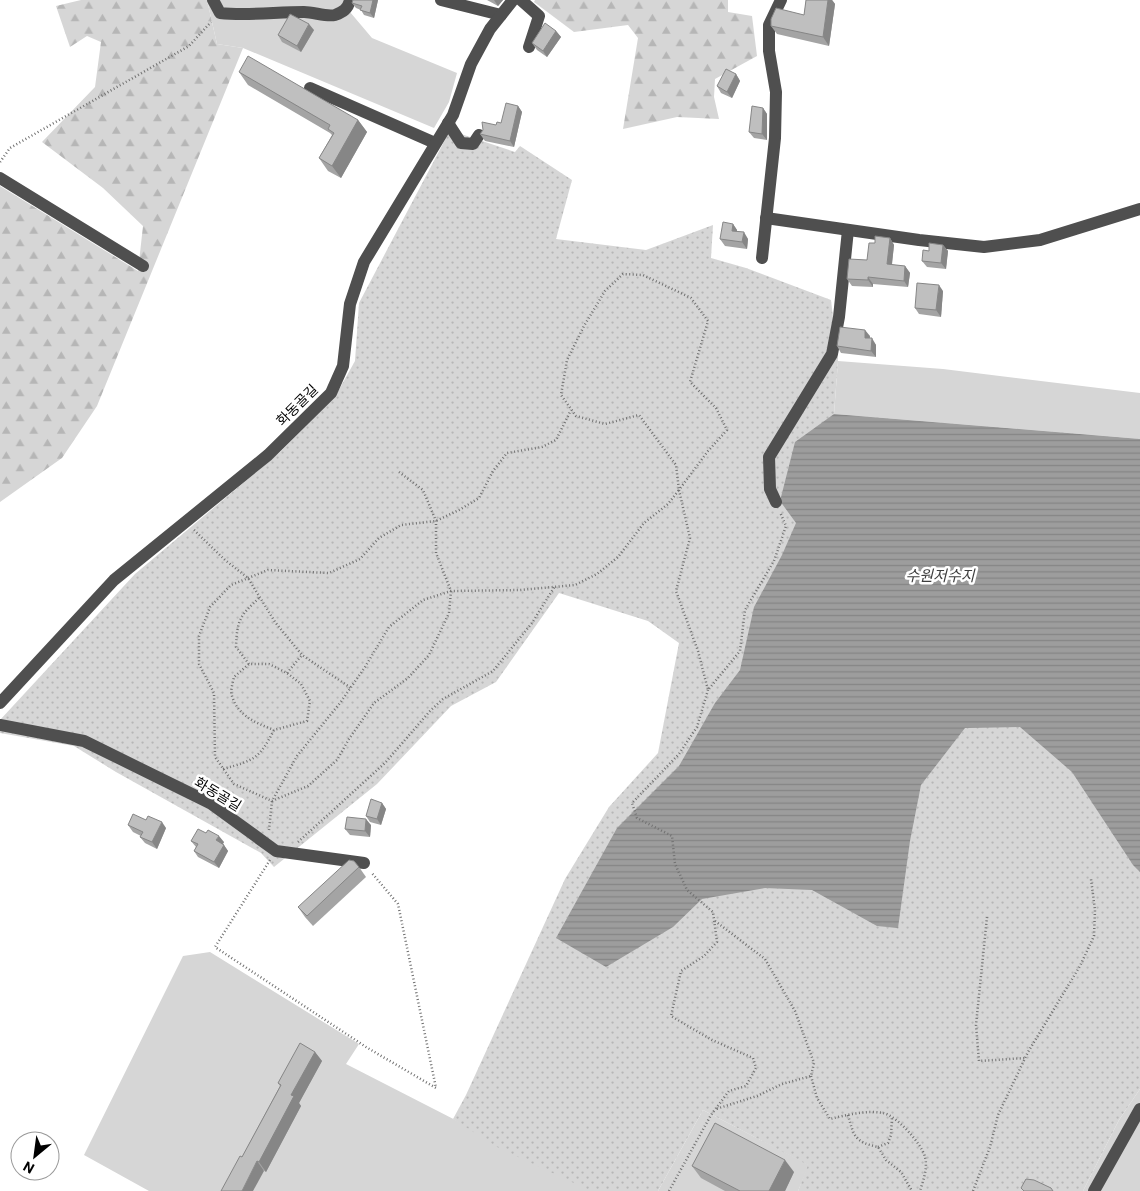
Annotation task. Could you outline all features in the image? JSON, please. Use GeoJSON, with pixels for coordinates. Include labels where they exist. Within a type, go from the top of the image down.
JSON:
{"type":"FeatureCollection","features":[{"type":"Feature","properties":{"kind":"street"},"geometry":{"type":"LineString","coordinates":[[212,0],[220,13],[307,12],[332,16],[344,12],[349,6],[350,0]]}},
{"type":"Feature","properties":{"kind":"street"},"geometry":{"type":"LineString","coordinates":[[440,0],[501,15]]}},
{"type":"Feature","properties":{"kind":"street","name":"화동골길"},"geometry":{"type":"LineString","coordinates":[[0,703],[114,580],[268,454],[331,393],[343,366],[350,304],[364,262],[453,114],[471,64],[490,29],[513,0]]}},
{"type":"Feature","properties":{"kind":"street"},"geometry":{"type":"LineString","coordinates":[[521,0],[539,16],[529,47]]}},
{"type":"Feature","properties":{"kind":"street"},"geometry":{"type":"LineString","coordinates":[[762,258],[775,138],[776,92],[769,51],[769,25],[781,0]]}},
{"type":"Feature","properties":{"kind":"street"},"geometry":{"type":"LineString","coordinates":[[310,88],[436,143]]}},
{"type":"Feature","properties":{"kind":"street"},"geometry":{"type":"LineString","coordinates":[[448,123],[461,143],[472,144],[479,135]]}},
{"type":"Feature","properties":{"kind":"street"},"geometry":{"type":"LineString","coordinates":[[0,178],[143,266]]}},
{"type":"Feature","properties":{"kind":"street"},"geometry":{"type":"LineString","coordinates":[[766,218],[984,247],[1040,240],[1140,209]]}},
{"type":"Feature","properties":{"kind":"street"},"geometry":{"type":"LineString","coordinates":[[776,502],[770,489],[769,457],[832,354],[839,317],[848,230]]}},
{"type":"Feature","properties":{"kind":"street","name":"화동골길"},"geometry":{"type":"LineString","coordinates":[[0,725],[84,741],[210,803],[277,849],[364,863]]}},
{"type":"Feature","properties":{"kind":"street"},"geometry":{"type":"LineString","coordinates":[[1094,1191],[1140,1109]]}},
{"type":"Feature","properties":{"kind":"path"},"geometry":{"type":"LineString","coordinates":[[0,162],[10,148],[189,46],[220,13]]}},
{"type":"Feature","properties":{"kind":"path"},"geometry":{"type":"LineString","coordinates":[[277,849],[272,801],[297,756],[351,688],[389,627],[423,600],[451,591],[485,592],[574,585],[596,574],[618,557],[644,523],[668,504],[679,490],[708,451],[727,430],[716,408],[690,382],[708,321],[691,298],[643,275],[623,274],[605,291],[584,326],[568,360],[561,395],[576,416],[605,424],[639,416],[676,465],[679,490],[690,538],[676,591],[698,651],[708,690]]}},
{"type":"Feature","properties":{"kind":"path"},"geometry":{"type":"LineString","coordinates":[[399,472],[423,490],[436,521],[436,553],[451,591],[449,614],[428,655],[408,678],[374,703],[349,738],[337,760],[308,786],[272,801],[234,784],[215,757],[214,693],[199,664],[199,636],[210,608],[230,585],[268,570],[329,574],[360,559],[379,538],[401,524],[436,521],[459,510],[478,498],[493,471],[507,453],[542,447],[556,440],[571,410]]}},
{"type":"Feature","properties":{"kind":"path"},"geometry":{"type":"LineString","coordinates":[[669,1191],[728,1091],[746,1086],[756,1068],[754,1058],[712,1040],[671,1016],[681,971],[704,956],[717,942],[714,912],[686,890],[675,864],[672,836],[637,818],[632,803],[684,747],[697,727],[708,690],[740,651],[745,610],[774,561],[786,526],[776,502]]}},
{"type":"Feature","properties":{"kind":"path"},"geometry":{"type":"LineString","coordinates":[[185,522],[225,560],[248,578],[275,622],[302,655],[351,688]]}},
{"type":"Feature","properties":{"kind":"path"},"geometry":{"type":"LineString","coordinates":[[364,863],[398,904],[436,1088],[366,1047],[215,947],[277,849],[331,810],[385,763],[430,711],[443,699],[493,670],[532,623],[554,586]]}},
{"type":"Feature","properties":{"kind":"path"},"geometry":{"type":"LineString","coordinates":[[249,664],[236,647],[236,631],[242,615],[260,597]]}},
{"type":"Feature","properties":{"kind":"path"},"geometry":{"type":"LineString","coordinates":[[287,673],[302,655]]}},
{"type":"Feature","properties":{"kind":"path"},"geometry":{"type":"LineString","coordinates":[[249,664],[268,664],[287,673],[301,684],[310,701],[307,721],[274,730],[252,721],[240,710],[231,695],[234,677],[249,664]]}},
{"type":"Feature","properties":{"kind":"path"},"geometry":{"type":"LineString","coordinates":[[223,769],[248,762],[256,756],[263,750],[274,730]]}},
{"type":"Feature","properties":{"kind":"path"},"geometry":{"type":"LineString","coordinates":[[973,1191],[990,1147],[998,1115],[1026,1058],[1080,966],[1094,936],[1095,910],[1091,879]]}},
{"type":"Feature","properties":{"kind":"path"},"geometry":{"type":"LineString","coordinates":[[987,917],[976,1025],[979,1061],[1026,1058]]}},
{"type":"Feature","properties":{"kind":"path"},"geometry":{"type":"LineString","coordinates":[[714,921],[764,959],[795,1011],[814,1063],[811,1076],[817,1098],[830,1120],[848,1115],[885,1113],[892,1117],[913,1136],[926,1156],[925,1175],[920,1191]]}},
{"type":"Feature","properties":{"kind":"path"},"geometry":{"type":"LineString","coordinates":[[716,1109],[757,1096],[782,1084],[811,1076]]}},
{"type":"Feature","properties":{"kind":"path"},"geometry":{"type":"LineString","coordinates":[[848,1115],[852,1132],[862,1143],[878,1147],[888,1143],[892,1135],[892,1117]]}},
{"type":"Feature","properties":{"kind":"path"},"geometry":{"type":"LineString","coordinates":[[878,1147],[886,1160],[901,1172],[912,1191]]}},
{"type":"Feature","properties":{"kind":"green space"},"geometry":{"type":"Polygon","coordinates":[[[81,0],[207,0],[217,44],[243,48],[97,406],[62,458],[0,502],[0,186],[138,271],[143,226],[103,188],[42,142],[95,87],[101,42],[87,36],[70,47],[56,6],[81,0]]]}},
{"type":"Feature","properties":{"kind":"green space"},"geometry":{"type":"Polygon","coordinates":[[[207,0],[351,0],[350,12],[372,38],[457,73],[449,102],[434,128],[243,48],[217,44],[207,0]]]}},
{"type":"Feature","properties":{"kind":"green space"},"geometry":{"type":"Polygon","coordinates":[[[535,0],[728,0],[728,12],[752,16],[757,56],[715,79],[714,97],[719,119],[677,117],[623,129],[638,38],[628,25],[574,32],[534,2],[535,0]]]}},
{"type":"Feature","properties":{"kind":"green space"},"geometry":{"type":"Polygon","coordinates":[[[455,121],[458,133],[515,152],[520,146],[572,180],[556,239],[646,250],[713,225],[711,258],[746,268],[831,300],[838,361],[834,414],[1140,439],[1140,1089],[1119,1120],[1083,1191],[798,1191],[808,1165],[703,1110],[658,1191],[591,1191],[497,1147],[453,1119],[466,1095],[565,879],[609,807],[658,753],[679,643],[648,621],[559,593],[496,682],[451,706],[377,784],[274,867],[261,853],[116,772],[74,746],[0,733],[0,720],[135,574],[280,452],[336,395],[355,361],[359,303],[455,121]]]}},
{"type":"Feature","properties":{"kind":"green space"},"geometry":{"type":"Polygon","coordinates":[[[838,361],[943,369],[1140,393],[1140,439],[834,414],[838,361]]]}},
{"type":"Feature","properties":{"kind":"green space"},"geometry":{"type":"Polygon","coordinates":[[[210,952],[359,1044],[346,1064],[594,1191],[149,1191],[84,1155],[183,956],[210,952]]]}},
{"type":"Feature","properties":{"kind":"green space"},"geometry":{"type":"Polygon","coordinates":[[[1140,1089],[1140,1191],[1083,1191],[1119,1120],[1140,1089]]]}},
{"type":"Feature","properties":{"kind":"green space"},"geometry":{"type":"Polygon","coordinates":[[[703,1110],[809,1165],[798,1191],[658,1191],[703,1110]]]}},
{"type":"Feature","properties":{"kind":"water","name":"수원저수지"},"geometry":{"type":"Polygon","coordinates":[[[834,414],[1140,439],[1140,872],[1133,865],[1072,772],[1020,727],[965,728],[921,785],[910,841],[898,928],[877,926],[812,890],[765,888],[702,899],[673,927],[606,967],[556,938],[617,828],[679,766],[715,703],[740,670],[754,607],[782,555],[796,523],[780,501],[795,442],[834,414]]]}},
{"type":"Feature","properties":{"kind":"building"},"geometry":{"type":"Polygon","coordinates":[[[353,0],[373,0],[370,13],[360,10],[362,6],[352,3],[353,0]]]}},
{"type":"Feature","properties":{"kind":"building"},"geometry":{"type":"Polygon","coordinates":[[[806,0],[828,0],[823,37],[771,26],[771,19],[776,8],[804,15],[806,0]]]}},
{"type":"Feature","properties":{"kind":"building"},"geometry":{"type":"Polygon","coordinates":[[[290,14],[309,24],[297,46],[278,35],[290,14]]]}},
{"type":"Feature","properties":{"kind":"building"},"geometry":{"type":"Polygon","coordinates":[[[545,23],[556,31],[543,51],[532,43],[545,23]]]}},
{"type":"Feature","properties":{"kind":"building"},"geometry":{"type":"Polygon","coordinates":[[[248,56],[358,120],[332,166],[319,158],[334,133],[328,129],[330,125],[239,72],[248,56]]]}},
{"type":"Feature","properties":{"kind":"building"},"geometry":{"type":"Polygon","coordinates":[[[726,69],[736,74],[727,92],[717,86],[726,69]]]}},
{"type":"Feature","properties":{"kind":"building"},"geometry":{"type":"Polygon","coordinates":[[[506,103],[518,106],[510,141],[480,134],[483,130],[482,122],[496,125],[497,122],[501,123],[506,103]]]}},
{"type":"Feature","properties":{"kind":"building"},"geometry":{"type":"Polygon","coordinates":[[[752,106],[763,108],[762,134],[749,132],[752,106]]]}},
{"type":"Feature","properties":{"kind":"building"},"geometry":{"type":"Polygon","coordinates":[[[723,222],[733,224],[732,231],[744,232],[742,242],[720,239],[723,222]]]}},
{"type":"Feature","properties":{"kind":"building"},"geometry":{"type":"Polygon","coordinates":[[[875,236],[890,238],[887,264],[905,266],[904,281],[868,277],[868,280],[847,279],[849,259],[867,260],[869,243],[875,243],[875,236]]]}},
{"type":"Feature","properties":{"kind":"building"},"geometry":{"type":"Polygon","coordinates":[[[929,243],[943,245],[941,263],[922,261],[923,250],[929,251],[929,243]]]}},
{"type":"Feature","properties":{"kind":"building"},"geometry":{"type":"Polygon","coordinates":[[[917,283],[939,285],[936,310],[915,308],[917,283]]]}},
{"type":"Feature","properties":{"kind":"building"},"geometry":{"type":"Polygon","coordinates":[[[840,327],[865,330],[865,338],[872,338],[871,351],[837,346],[840,327]]]}},
{"type":"Feature","properties":{"kind":"building"},"geometry":{"type":"Polygon","coordinates":[[[371,799],[382,803],[377,819],[366,816],[371,799]]]}},
{"type":"Feature","properties":{"kind":"building"},"geometry":{"type":"Polygon","coordinates":[[[133,814],[146,820],[148,816],[162,822],[152,842],[140,837],[143,832],[128,825],[133,814]]]}},
{"type":"Feature","properties":{"kind":"building"},"geometry":{"type":"Polygon","coordinates":[[[347,817],[366,819],[365,831],[345,829],[347,817]]]}},
{"type":"Feature","properties":{"kind":"building"},"geometry":{"type":"Polygon","coordinates":[[[198,829],[206,833],[208,830],[219,836],[216,840],[224,845],[214,862],[194,851],[198,844],[191,841],[198,829]]]}},
{"type":"Feature","properties":{"kind":"building"},"geometry":{"type":"Polygon","coordinates":[[[349,860],[354,861],[359,867],[307,916],[298,907],[349,860]]]}},
{"type":"Feature","properties":{"kind":"building"},"geometry":{"type":"Polygon","coordinates":[[[300,1043],[315,1052],[291,1095],[294,1096],[259,1162],[257,1161],[242,1191],[221,1191],[240,1156],[242,1157],[281,1085],[278,1083],[300,1043]]]}},
{"type":"Feature","properties":{"kind":"building"},"geometry":{"type":"Polygon","coordinates":[[[715,1123],[785,1160],[769,1191],[740,1191],[692,1166],[715,1123]]]}},
{"type":"Feature","properties":{"kind":"building"},"geometry":{"type":"Polygon","coordinates":[[[1026,1179],[1034,1180],[1051,1188],[1053,1191],[1024,1191],[1021,1188],[1026,1179]]]}}]}
